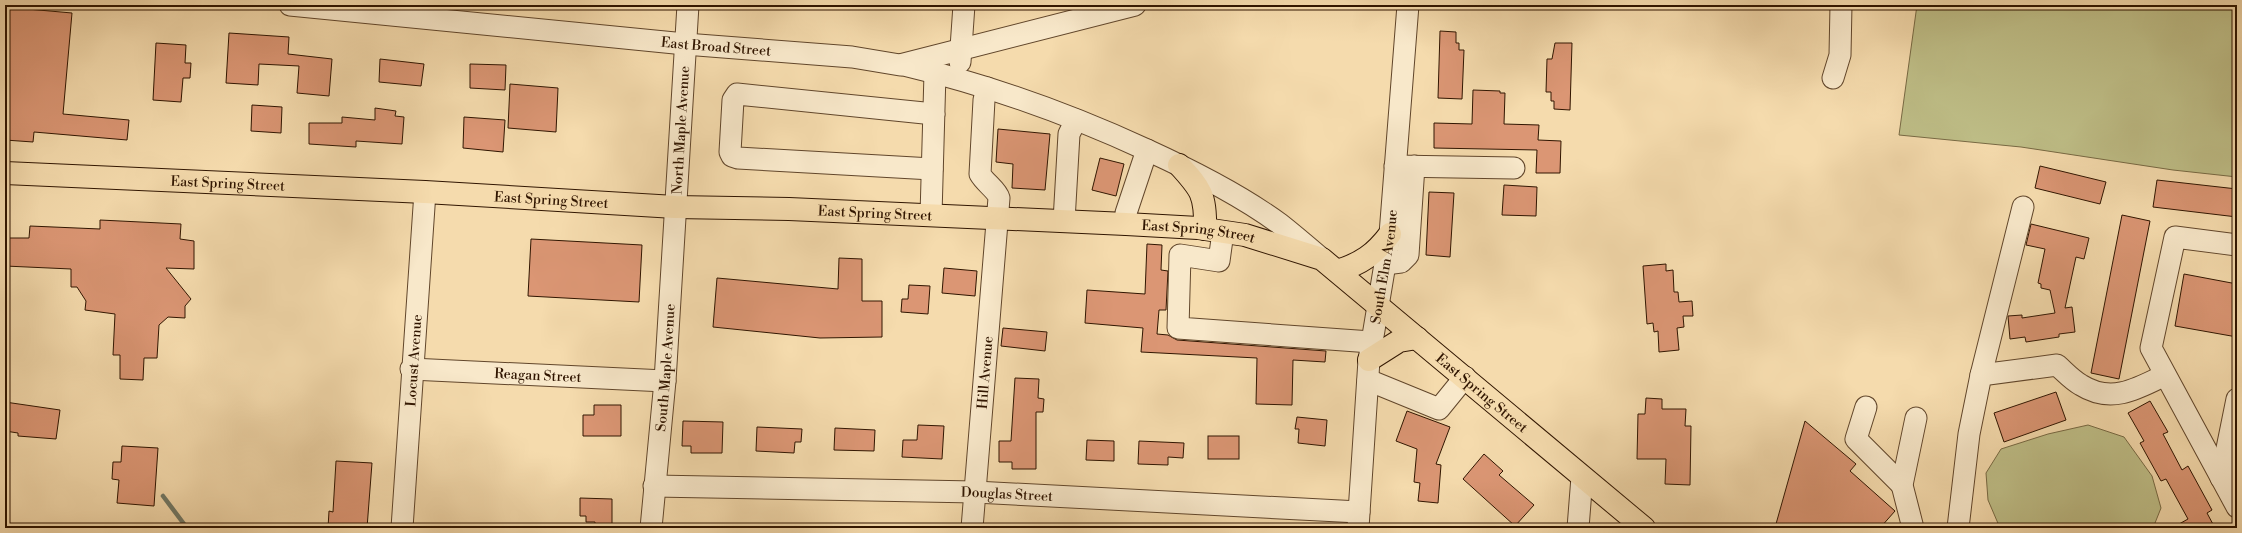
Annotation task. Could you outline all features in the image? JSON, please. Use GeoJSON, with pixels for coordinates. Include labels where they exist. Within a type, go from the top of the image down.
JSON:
{"type":"FeatureCollection","features":[{"type":"Feature","properties":{"kind":"main road"},"geometry":{"type":"LineString","coordinates":[[1179,165],[1197,184],[1203,196],[1214,230]]}},
{"type":"Feature","properties":{"kind":"main road","name":"East Spring Street"},"geometry":{"type":"LineString","coordinates":[[5,173],[425,192],[675,207],[931,215],[1126,224],[1214,230],[1245,235],[1330,265],[1644,528]]}},
{"type":"Feature","properties":{"kind":"main road"},"geometry":{"type":"LineString","coordinates":[[1330,265],[1363,261],[1378,249],[1390,234]]}},
{"type":"Feature","properties":{"kind":"main road"},"geometry":{"type":"LineString","coordinates":[[1370,361],[1399,341],[1418,338]]}},
{"type":"Feature","properties":{"kind":"street","name":"East Broad Street"},"geometry":{"type":"LineString","coordinates":[[290,5],[384,9],[685,44],[816,54],[900,65],[1125,6]]}},
{"type":"Feature","properties":{"kind":"street","name":"North Maple Avenue"},"geometry":{"type":"LineString","coordinates":[[675,207],[688,5]]}},
{"type":"Feature","properties":{"kind":"street"},"geometry":{"type":"LineString","coordinates":[[958,78],[962,49],[964,5]]}},
{"type":"Feature","properties":{"kind":"street","name":"South Elm Avenue"},"geometry":{"type":"LineString","coordinates":[[1358,520],[1370,361],[1390,234],[1405,166],[1408,5]]}},
{"type":"Feature","properties":{"kind":"street"},"geometry":{"type":"LineString","coordinates":[[1833,78],[1840,56],[1842,5]]}},
{"type":"Feature","properties":{"kind":"street"},"geometry":{"type":"LineString","coordinates":[[900,65],[958,78],[1076,120],[1147,150],[1228,191],[1279,224],[1330,265]]}},
{"type":"Feature","properties":{"kind":"street"},"geometry":{"type":"LineString","coordinates":[[931,215],[935,73]]}},
{"type":"Feature","properties":{"kind":"street","name":"Hill Avenue"},"geometry":{"type":"LineString","coordinates":[[972,528],[998,218],[998,194],[985,183],[980,174],[984,100],[987,88]]}},
{"type":"Feature","properties":{"kind":"street"},"geometry":{"type":"LineString","coordinates":[[932,169],[738,158],[732,156],[730,152],[733,100],[737,94],[934,114]]}},
{"type":"Feature","properties":{"kind":"street"},"geometry":{"type":"LineString","coordinates":[[1064,221],[1069,134],[1076,120]]}},
{"type":"Feature","properties":{"kind":"street"},"geometry":{"type":"LineString","coordinates":[[1126,224],[1126,213],[1147,150]]}},
{"type":"Feature","properties":{"kind":"street"},"geometry":{"type":"LineString","coordinates":[[1385,264],[1401,262],[1408,255],[1405,166],[1514,168]]}},
{"type":"Feature","properties":{"kind":"street","name":"Locust Avenue"},"geometry":{"type":"LineString","coordinates":[[402,528],[411,369],[425,192]]}},
{"type":"Feature","properties":{"kind":"street","name":"South Maple Avenue"},"geometry":{"type":"LineString","coordinates":[[651,528],[654,486],[666,381],[675,207]]}},
{"type":"Feature","properties":{"kind":"street"},"geometry":{"type":"LineString","coordinates":[[1958,528],[1969,434],[1981,375],[2024,207]]}},
{"type":"Feature","properties":{"kind":"street"},"geometry":{"type":"LineString","coordinates":[[1181,227],[1178,328],[1370,361],[1439,408],[1465,378]]}},
{"type":"Feature","properties":{"kind":"street"},"geometry":{"type":"LineString","coordinates":[[1180,255],[1219,261],[1214,230]]}},
{"type":"Feature","properties":{"kind":"street"},"geometry":{"type":"LineString","coordinates":[[2237,245],[2175,237],[2151,348],[2237,507]]}},
{"type":"Feature","properties":{"kind":"street"},"geometry":{"type":"LineString","coordinates":[[1981,375],[2057,365],[2081,386],[2102,393],[2122,394],[2140,388],[2165,375]]}},
{"type":"Feature","properties":{"kind":"street","name":"Reagan Street"},"geometry":{"type":"LineString","coordinates":[[411,369],[666,381]]}},
{"type":"Feature","properties":{"kind":"street"},"geometry":{"type":"LineString","coordinates":[[2221,478],[2237,398]]}},
{"type":"Feature","properties":{"kind":"street"},"geometry":{"type":"LineString","coordinates":[[1866,407],[1856,439],[1902,485]]}},
{"type":"Feature","properties":{"kind":"street"},"geometry":{"type":"LineString","coordinates":[[1913,528],[1902,485],[1916,418]]}},
{"type":"Feature","properties":{"kind":"street"},"geometry":{"type":"LineString","coordinates":[[1578,528],[1582,477]]}},
{"type":"Feature","properties":{"kind":"street","name":"Douglas Street"},"geometry":{"type":"LineString","coordinates":[[654,486],[975,492],[1358,520]]}},
{"type":"Feature","properties":{"kind":"green space"},"geometry":{"type":"Polygon","coordinates":[[[1917,5],[2237,5],[2237,177],[2173,170],[2021,147],[1899,135],[1917,5]]]}},
{"type":"Feature","properties":{"kind":"green space"},"geometry":{"type":"Polygon","coordinates":[[[2088,425],[2124,437],[2152,476],[2161,508],[2153,528],[2000,528],[1988,500],[1986,473],[2001,449],[2048,434],[2088,425]]]}},
{"type":"Feature","properties":{"kind":"building"},"geometry":{"type":"Polygon","coordinates":[[[5,7],[72,13],[63,114],[129,120],[127,140],[34,132],[33,142],[5,140],[5,7]]]}},
{"type":"Feature","properties":{"kind":"building"},"geometry":{"type":"Polygon","coordinates":[[[1440,31],[1456,32],[1456,43],[1459,43],[1459,50],[1464,50],[1462,99],[1438,98],[1440,31]]]}},
{"type":"Feature","properties":{"kind":"building"},"geometry":{"type":"Polygon","coordinates":[[[229,33],[289,37],[288,54],[332,59],[329,96],[297,93],[299,66],[259,64],[258,85],[226,83],[229,33]]]}},
{"type":"Feature","properties":{"kind":"building"},"geometry":{"type":"Polygon","coordinates":[[[156,43],[186,45],[185,63],[191,63],[190,78],[183,78],[181,102],[153,100],[156,43]]]}},
{"type":"Feature","properties":{"kind":"building"},"geometry":{"type":"Polygon","coordinates":[[[1555,43],[1572,43],[1570,110],[1554,109],[1554,101],[1551,101],[1551,92],[1546,92],[1547,59],[1552,59],[1555,43]]]}},
{"type":"Feature","properties":{"kind":"building"},"geometry":{"type":"Polygon","coordinates":[[[380,59],[424,64],[421,86],[379,82],[380,59]]]}},
{"type":"Feature","properties":{"kind":"building"},"geometry":{"type":"Polygon","coordinates":[[[470,64],[506,65],[505,90],[470,88],[470,64]]]}},
{"type":"Feature","properties":{"kind":"building"},"geometry":{"type":"Polygon","coordinates":[[[510,84],[558,88],[556,132],[508,128],[510,84]]]}},
{"type":"Feature","properties":{"kind":"building"},"geometry":{"type":"Polygon","coordinates":[[[1473,90],[1500,91],[1500,93],[1505,93],[1504,124],[1539,125],[1538,140],[1561,141],[1560,173],[1536,173],[1537,150],[1434,148],[1434,123],[1472,124],[1473,90]]]}},
{"type":"Feature","properties":{"kind":"building"},"geometry":{"type":"Polygon","coordinates":[[[252,105],[282,107],[281,133],[251,131],[252,105]]]}},
{"type":"Feature","properties":{"kind":"building"},"geometry":{"type":"Polygon","coordinates":[[[375,108],[396,111],[395,116],[404,117],[402,144],[356,141],[356,147],[309,144],[309,123],[342,123],[342,117],[375,120],[375,108]]]}},
{"type":"Feature","properties":{"kind":"building"},"geometry":{"type":"Polygon","coordinates":[[[464,117],[505,120],[503,152],[463,148],[464,117]]]}},
{"type":"Feature","properties":{"kind":"building"},"geometry":{"type":"Polygon","coordinates":[[[998,129],[1050,134],[1045,190],[1012,188],[1013,164],[996,162],[998,129]]]}},
{"type":"Feature","properties":{"kind":"building"},"geometry":{"type":"Polygon","coordinates":[[[1100,158],[1124,164],[1116,196],[1092,190],[1100,158]]]}},
{"type":"Feature","properties":{"kind":"building"},"geometry":{"type":"Polygon","coordinates":[[[2040,166],[2106,182],[2100,204],[2035,188],[2040,166]]]}},
{"type":"Feature","properties":{"kind":"building"},"geometry":{"type":"Polygon","coordinates":[[[2157,180],[2237,189],[2237,217],[2153,207],[2157,180]]]}},
{"type":"Feature","properties":{"kind":"building"},"geometry":{"type":"Polygon","coordinates":[[[1504,185],[1537,187],[1536,216],[1502,215],[1504,185]]]}},
{"type":"Feature","properties":{"kind":"building"},"geometry":{"type":"Polygon","coordinates":[[[1429,192],[1454,193],[1450,257],[1426,255],[1429,192]]]}},
{"type":"Feature","properties":{"kind":"building"},"geometry":{"type":"Polygon","coordinates":[[[2122,215],[2150,221],[2119,379],[2091,373],[2122,215]]]}},
{"type":"Feature","properties":{"kind":"building"},"geometry":{"type":"Polygon","coordinates":[[[100,220],[181,224],[180,239],[194,241],[194,269],[166,268],[191,299],[185,306],[185,318],[168,317],[159,325],[157,358],[144,358],[143,380],[120,379],[120,355],[113,355],[115,314],[85,310],[86,301],[77,287],[71,287],[71,269],[5,266],[5,238],[29,238],[30,226],[100,229],[100,220]]]}},
{"type":"Feature","properties":{"kind":"building"},"geometry":{"type":"Polygon","coordinates":[[[2031,224],[2089,238],[2084,259],[2076,257],[2065,308],[2072,307],[2075,332],[2059,334],[2059,337],[2026,342],[2025,337],[2010,339],[2008,316],[2022,315],[2022,318],[2055,313],[2050,290],[2041,288],[2041,284],[2038,283],[2045,249],[2026,245],[2031,224]]]}},
{"type":"Feature","properties":{"kind":"building"},"geometry":{"type":"Polygon","coordinates":[[[531,239],[642,245],[639,302],[528,296],[531,239]]]}},
{"type":"Feature","properties":{"kind":"building"},"geometry":{"type":"Polygon","coordinates":[[[1147,244],[1162,245],[1161,270],[1168,271],[1166,310],[1159,310],[1157,334],[1168,335],[1177,340],[1326,351],[1325,362],[1293,360],[1292,405],[1256,404],[1257,358],[1141,352],[1143,328],[1085,323],[1087,290],[1145,294],[1147,244]]]}},
{"type":"Feature","properties":{"kind":"building"},"geometry":{"type":"Polygon","coordinates":[[[839,258],[862,259],[862,301],[882,301],[882,337],[820,338],[713,327],[717,278],[838,289],[839,258]]]}},
{"type":"Feature","properties":{"kind":"building"},"geometry":{"type":"Polygon","coordinates":[[[1666,264],[1666,271],[1673,270],[1674,292],[1678,292],[1679,302],[1692,301],[1693,316],[1683,316],[1684,327],[1677,328],[1679,350],[1659,352],[1658,331],[1654,332],[1653,323],[1647,324],[1643,266],[1666,264]]]}},
{"type":"Feature","properties":{"kind":"building"},"geometry":{"type":"Polygon","coordinates":[[[944,268],[977,271],[975,296],[942,293],[944,268]]]}},
{"type":"Feature","properties":{"kind":"building"},"geometry":{"type":"Polygon","coordinates":[[[2184,274],[2237,284],[2237,337],[2175,326],[2184,274]]]}},
{"type":"Feature","properties":{"kind":"building"},"geometry":{"type":"Polygon","coordinates":[[[909,285],[930,286],[928,314],[901,312],[902,299],[908,299],[909,285]]]}},
{"type":"Feature","properties":{"kind":"building"},"geometry":{"type":"Polygon","coordinates":[[[1003,328],[1047,332],[1045,351],[1001,346],[1003,328]]]}},
{"type":"Feature","properties":{"kind":"building"},"geometry":{"type":"Polygon","coordinates":[[[1015,378],[1039,379],[1038,398],[1044,399],[1043,412],[1036,412],[1036,469],[1012,469],[1012,462],[999,462],[999,441],[1011,441],[1015,378]]]}},
{"type":"Feature","properties":{"kind":"building"},"geometry":{"type":"Polygon","coordinates":[[[2056,392],[2066,420],[2004,442],[1994,413],[2056,392]]]}},
{"type":"Feature","properties":{"kind":"building"},"geometry":{"type":"Polygon","coordinates":[[[1646,398],[1662,399],[1662,409],[1686,409],[1685,426],[1691,426],[1690,485],[1665,484],[1666,459],[1637,459],[1638,414],[1645,414],[1646,398]]]}},
{"type":"Feature","properties":{"kind":"building"},"geometry":{"type":"Polygon","coordinates":[[[2150,401],[2168,432],[2163,434],[2182,470],[2188,466],[2212,510],[2207,513],[2215,528],[2172,528],[2188,519],[2166,479],[2161,481],[2140,443],[2144,441],[2128,413],[2150,401]]]}},
{"type":"Feature","properties":{"kind":"building"},"geometry":{"type":"Polygon","coordinates":[[[5,402],[60,410],[56,439],[18,436],[18,433],[5,431],[5,402]]]}},
{"type":"Feature","properties":{"kind":"building"},"geometry":{"type":"Polygon","coordinates":[[[594,405],[621,405],[621,436],[583,436],[583,415],[594,415],[594,405]]]}},
{"type":"Feature","properties":{"kind":"building"},"geometry":{"type":"Polygon","coordinates":[[[1407,411],[1450,427],[1436,464],[1441,465],[1438,503],[1418,501],[1420,483],[1414,482],[1417,449],[1396,441],[1407,411]]]}},
{"type":"Feature","properties":{"kind":"building"},"geometry":{"type":"Polygon","coordinates":[[[1297,417],[1327,420],[1325,446],[1298,443],[1299,429],[1295,429],[1297,417]]]}},
{"type":"Feature","properties":{"kind":"building"},"geometry":{"type":"Polygon","coordinates":[[[683,421],[723,422],[722,453],[691,453],[691,446],[682,446],[683,421]]]}},
{"type":"Feature","properties":{"kind":"building"},"geometry":{"type":"Polygon","coordinates":[[[1805,421],[1856,464],[1850,471],[1895,511],[1880,528],[1781,528],[1776,524],[1805,421]]]}},
{"type":"Feature","properties":{"kind":"building"},"geometry":{"type":"Polygon","coordinates":[[[918,425],[944,426],[942,459],[902,457],[903,440],[917,440],[918,425]]]}},
{"type":"Feature","properties":{"kind":"building"},"geometry":{"type":"Polygon","coordinates":[[[757,427],[802,429],[801,442],[795,442],[794,453],[756,451],[757,427]]]}},
{"type":"Feature","properties":{"kind":"building"},"geometry":{"type":"Polygon","coordinates":[[[835,428],[875,430],[874,451],[834,450],[835,428]]]}},
{"type":"Feature","properties":{"kind":"building"},"geometry":{"type":"Polygon","coordinates":[[[1208,436],[1239,436],[1239,459],[1208,459],[1208,436]]]}},
{"type":"Feature","properties":{"kind":"building"},"geometry":{"type":"Polygon","coordinates":[[[1087,440],[1114,441],[1114,461],[1086,460],[1087,440]]]}},
{"type":"Feature","properties":{"kind":"building"},"geometry":{"type":"Polygon","coordinates":[[[1139,441],[1184,443],[1183,458],[1168,457],[1168,465],[1138,464],[1139,441]]]}},
{"type":"Feature","properties":{"kind":"building"},"geometry":{"type":"Polygon","coordinates":[[[122,446],[158,448],[154,506],[117,503],[119,480],[112,479],[113,462],[121,462],[122,446]]]}},
{"type":"Feature","properties":{"kind":"building"},"geometry":{"type":"Polygon","coordinates":[[[1484,454],[1503,471],[1499,475],[1534,505],[1515,526],[1463,479],[1484,454]]]}},
{"type":"Feature","properties":{"kind":"building"},"geometry":{"type":"Polygon","coordinates":[[[336,461],[372,463],[367,528],[328,528],[329,511],[333,512],[336,461]]]}},
{"type":"Feature","properties":{"kind":"building"},"geometry":{"type":"Polygon","coordinates":[[[580,498],[612,499],[612,528],[595,528],[595,522],[586,522],[586,516],[580,516],[580,498]]]}},
{"type":"Feature","properties":{"kind":"waterway"},"geometry":{"type":"LineString","coordinates":[[163,496],[187,528]]}}]}
